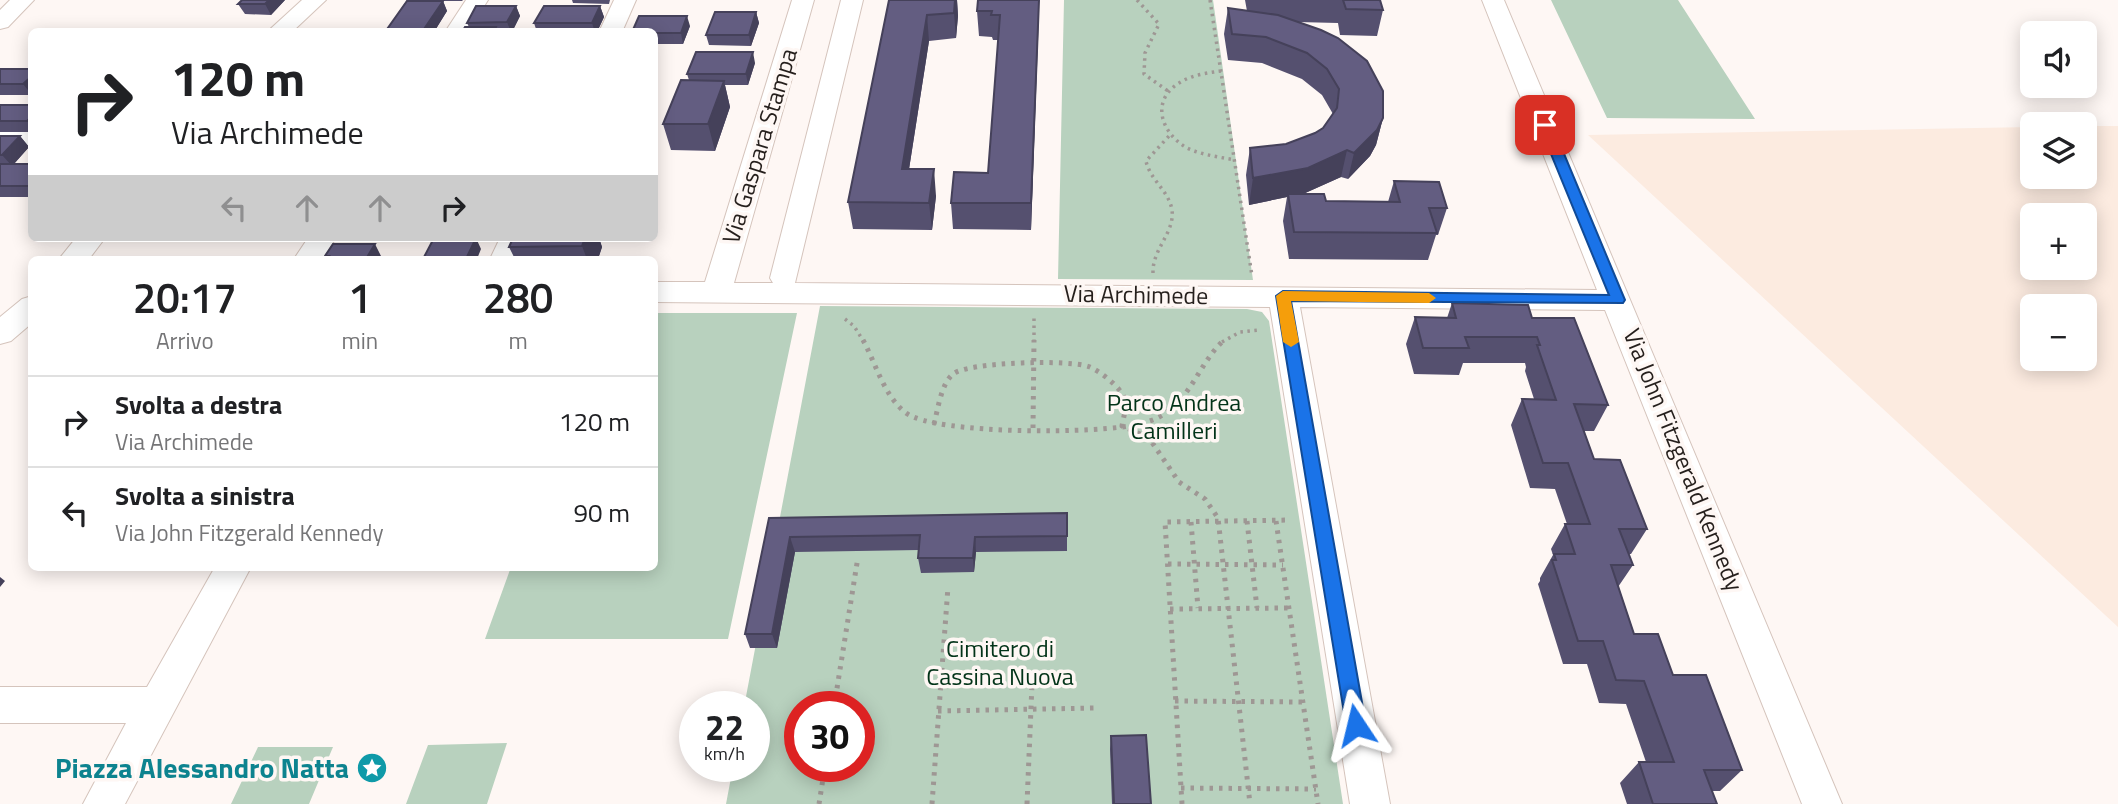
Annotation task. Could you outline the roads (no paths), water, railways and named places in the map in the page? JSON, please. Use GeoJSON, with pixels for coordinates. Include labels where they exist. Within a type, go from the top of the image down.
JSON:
{"type":"FeatureCollection","features":[{"type":"Feature","properties":{"kind":"street"},"geometry":{"type":"LineString","coordinates":[[0,22],[23,0]]}},
{"type":"Feature","properties":{"kind":"street"},"geometry":{"type":"LineString","coordinates":[[283,28],[315,0]]}},
{"type":"Feature","properties":{"kind":"street"},"geometry":{"type":"LineString","coordinates":[[459,28],[477,0]]}},
{"type":"Feature","properties":{"kind":"street"},"geometry":{"type":"LineString","coordinates":[[612,28],[625,0]]}},
{"type":"Feature","properties":{"kind":"street","name":"Via Gaspara Stampa"},"geometry":{"type":"LineString","coordinates":[[717,292],[803,0]]}},
{"type":"Feature","properties":{"kind":"street"},"geometry":{"type":"LineString","coordinates":[[784,278],[852,0]]}},
{"type":"Feature","properties":{"kind":"street","name":"Via John Fitzgerald Kennedy"},"geometry":{"type":"LineString","coordinates":[[1493,0],[1822,804]]}},
{"type":"Feature","properties":{"kind":"street"},"geometry":{"type":"LineString","coordinates":[[770,110],[823,112]]}},
{"type":"Feature","properties":{"kind":"street"},"geometry":{"type":"LineString","coordinates":[[0,140],[28,139]]}},
{"type":"Feature","properties":{"kind":"street"},"geometry":{"type":"LineString","coordinates":[[76,256],[88,242]]}},
{"type":"Feature","properties":{"kind":"street","name":"Via Archimede"},"geometry":{"type":"LineString","coordinates":[[658,292],[1618,300]]}},
{"type":"Feature","properties":{"kind":"street"},"geometry":{"type":"LineString","coordinates":[[1268,296],[1370,804]]}},
{"type":"Feature","properties":{"kind":"street"},"geometry":{"type":"LineString","coordinates":[[0,333],[28,309]]}},
{"type":"Feature","properties":{"kind":"street"},"geometry":{"type":"LineString","coordinates":[[103,804],[231,571]]}},
{"type":"Feature","properties":{"kind":"street"},"geometry":{"type":"LineString","coordinates":[[0,705],[158,705]]}},
{"type":"Feature","properties":{"kind":"place","name":"Piazza Alessandro Natta"},"geometry":{"type":"Point","coordinates":[372,768]}},
{"type":"Feature","properties":{"kind":"park label","name":"Parco Andrea Camilleri"},"geometry":{"type":"Point","coordinates":[1174,417]}},
{"type":"Feature","properties":{"kind":"park label","name":"Cimitero di Cassina Nuova"},"geometry":{"type":"Point","coordinates":[1000,663]}}]}
